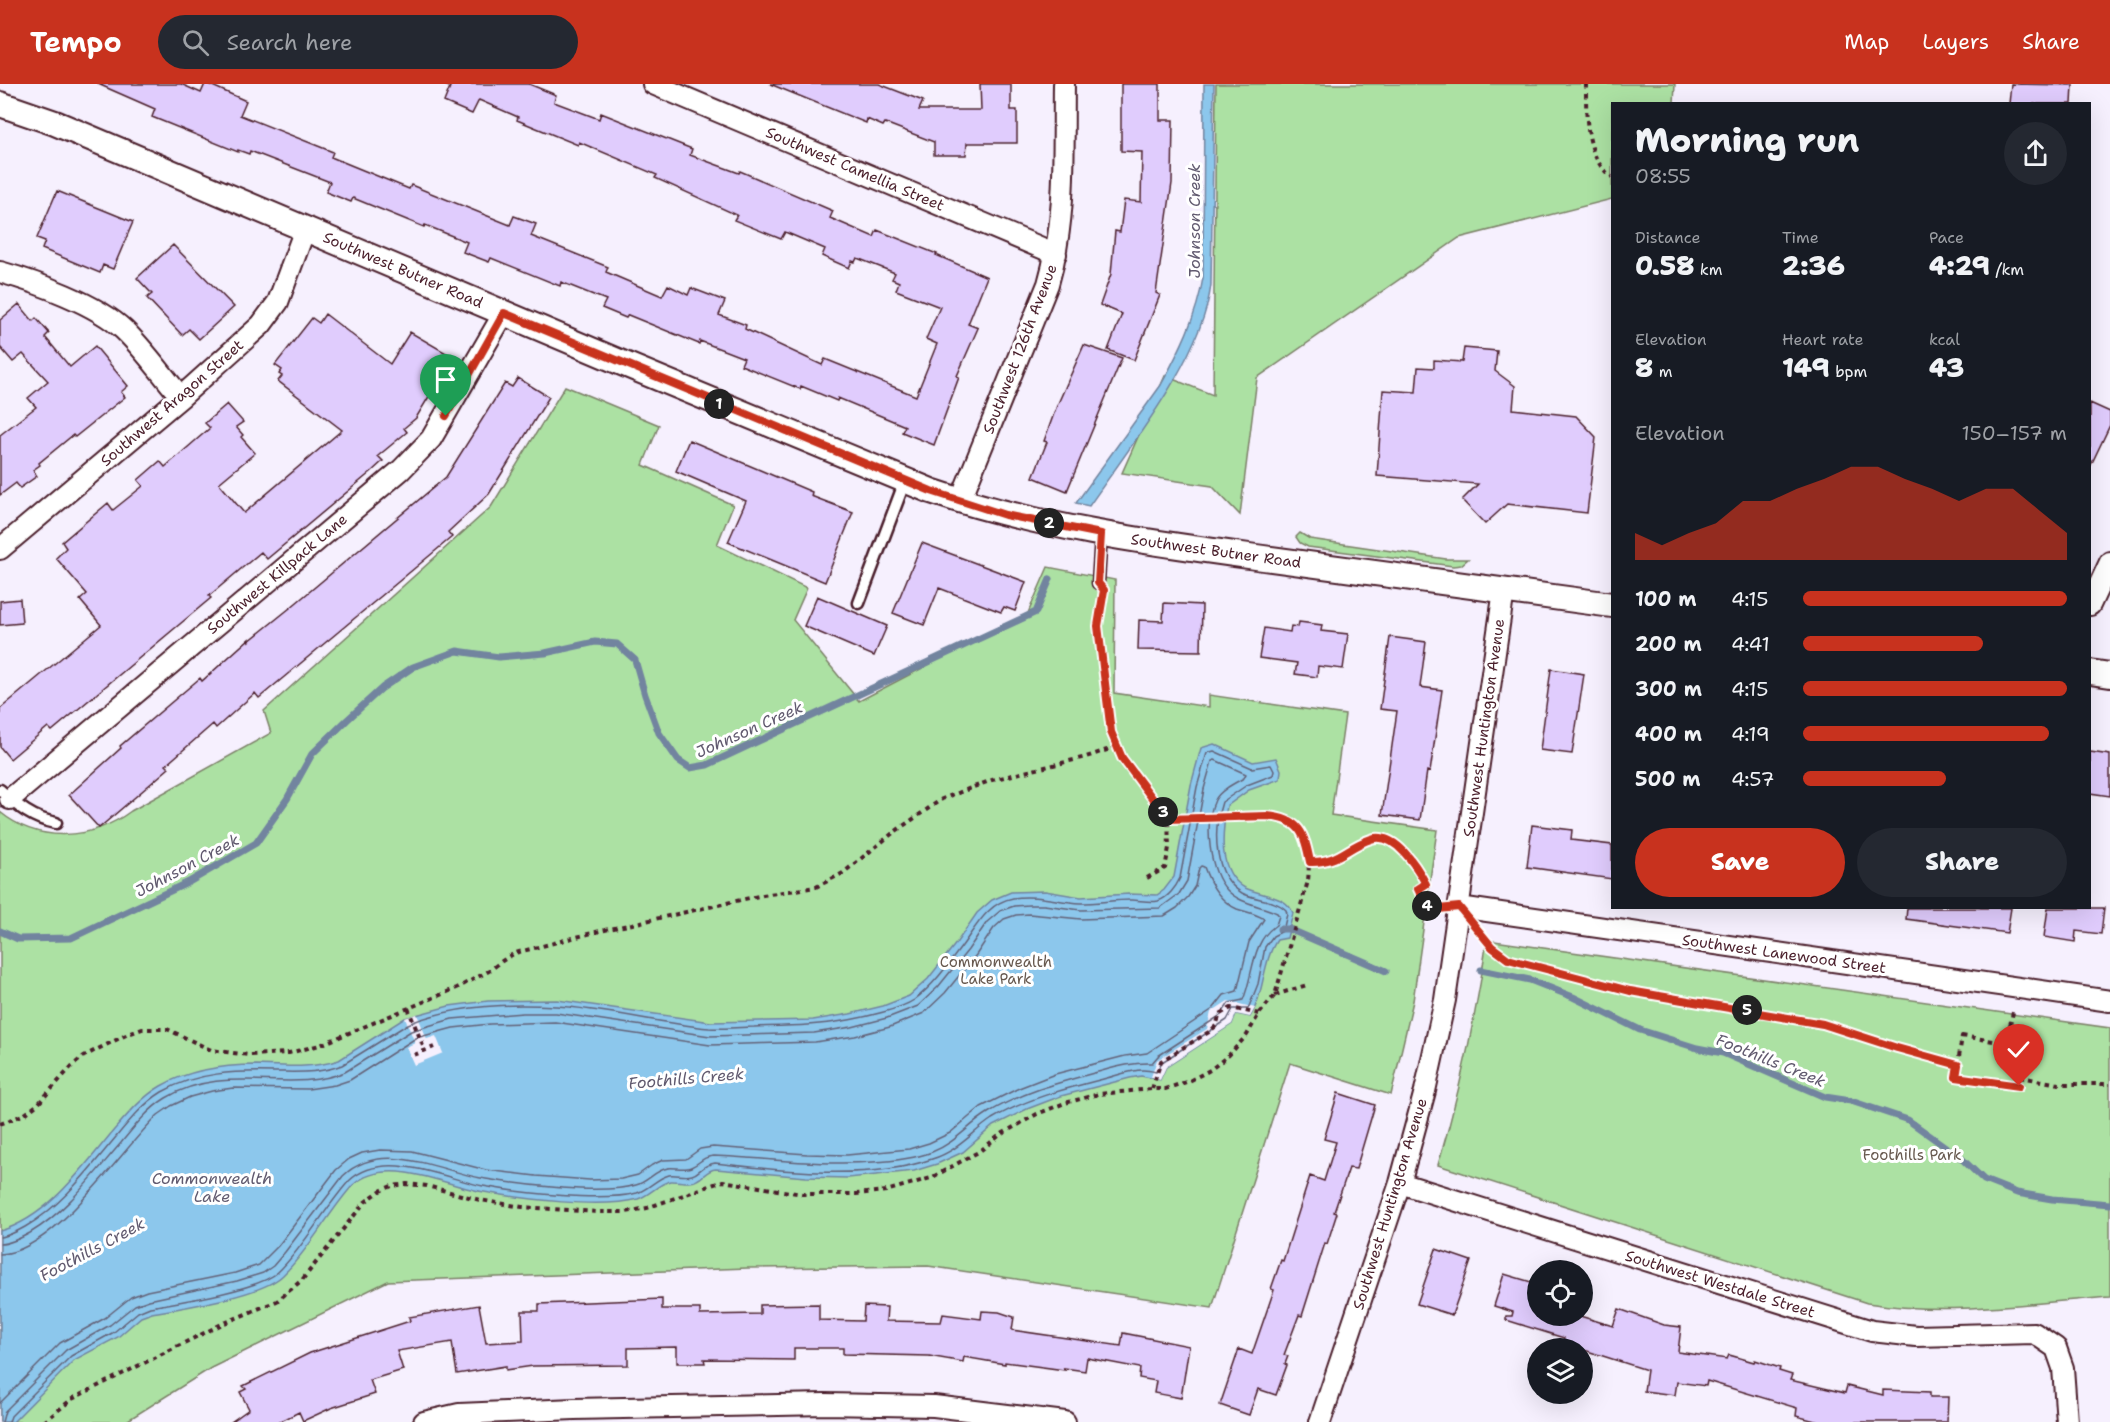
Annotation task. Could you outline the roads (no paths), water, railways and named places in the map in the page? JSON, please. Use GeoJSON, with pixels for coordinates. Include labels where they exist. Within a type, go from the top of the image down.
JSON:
{"type":"FeatureCollection","features":[{"type":"Feature","properties":{"kind":"street","name":"Southwest Camellia Street"},"geometry":{"type":"LineString","coordinates":[[653,84],[1056,254]]}},
{"type":"Feature","properties":{"kind":"street","name":"Southwest 126th Avenue"},"geometry":{"type":"LineString","coordinates":[[960,501],[1047,284],[1056,254],[1063,201],[1064,84]]}},
{"type":"Feature","properties":{"kind":"street","name":"Southwest Butner Road"},"geometry":{"type":"LineString","coordinates":[[0,104],[55,123],[905,481],[1005,515],[1156,544],[1611,605]]}},
{"type":"Feature","properties":{"kind":"street","name":"Southwest Aragon Street"},"geometry":{"type":"LineString","coordinates":[[0,549],[181,397],[261,326],[278,302],[305,228]]}},
{"type":"Feature","properties":{"kind":"street"},"geometry":{"type":"LineString","coordinates":[[0,272],[20,278],[106,315],[124,330],[181,397]]}},
{"type":"Feature","properties":{"kind":"street","name":"Southwest Killpack Lane"},"geometry":{"type":"LineString","coordinates":[[5,795],[401,470],[436,431],[504,313]]}},
{"type":"Feature","properties":{"kind":"street"},"geometry":{"type":"LineString","coordinates":[[2091,603],[2110,562]]}},
{"type":"Feature","properties":{"kind":"street","name":"Southwest Huntington Avenue"},"geometry":{"type":"LineString","coordinates":[[1320,1422],[1400,1184],[1425,1091],[1443,1011],[1504,590]]}},
{"type":"Feature","properties":{"kind":"street"},"geometry":{"type":"LineString","coordinates":[[2091,672],[2110,675]]}},
{"type":"Feature","properties":{"kind":"street","name":"Southwest Lanewood Street"},"geometry":{"type":"LineString","coordinates":[[1459,907],[2110,1001]]}},
{"type":"Feature","properties":{"kind":"street","name":"Southwest Westdale Street"},"geometry":{"type":"LineString","coordinates":[[1400,1184],[1872,1331],[1916,1336],[2034,1332],[2056,1348],[2063,1368],[2067,1422]]}},
{"type":"Feature","properties":{"kind":"street"},"geometry":{"type":"LineString","coordinates":[[424,1422],[459,1414],[825,1404],[934,1406],[1065,1422]]}},
{"type":"Feature","properties":{"kind":"lane"},"geometry":{"type":"LineString","coordinates":[[860,603],[905,481]]}},
{"type":"Feature","properties":{"kind":"lane"},"geometry":{"type":"LineString","coordinates":[[1098,583],[1101,534]]}},
{"type":"Feature","properties":{"kind":"lane"},"geometry":{"type":"LineString","coordinates":[[5,795],[39,820],[56,823]]}},
{"type":"Feature","properties":{"kind":"water"},"geometry":{"type":"Polygon","coordinates":[[[1204,84],[1214,84],[1211,285],[1205,313],[1180,371],[1144,429],[1089,506],[1076,503],[1161,385],[1192,320],[1203,278],[1204,84]]]}},
{"type":"Feature","properties":{"kind":"water","name":"Commonwealth Lake"},"geometry":{"type":"Polygon","coordinates":[[[1214,744],[1253,762],[1276,758],[1281,770],[1280,779],[1249,790],[1227,806],[1224,851],[1230,872],[1236,881],[1245,888],[1283,901],[1293,913],[1287,938],[1277,940],[1272,949],[1255,1008],[1250,1017],[1236,1014],[1232,1024],[1166,1067],[1160,1080],[1141,1076],[1061,1096],[1027,1109],[993,1126],[963,1152],[914,1171],[848,1178],[806,1177],[716,1169],[694,1181],[666,1182],[638,1199],[604,1203],[562,1202],[501,1195],[399,1172],[382,1172],[367,1176],[353,1185],[293,1265],[273,1282],[240,1295],[141,1317],[118,1337],[74,1360],[13,1422],[0,1422],[0,1231],[34,1215],[49,1203],[77,1175],[130,1112],[161,1086],[195,1072],[220,1067],[298,1066],[329,1063],[339,1060],[405,1018],[449,1006],[488,1001],[557,1000],[711,1022],[813,1020],[883,1006],[909,996],[928,979],[977,913],[992,900],[1011,892],[1045,891],[1081,897],[1157,895],[1164,890],[1174,877],[1191,785],[1201,748],[1214,744]]]}},
{"type":"Feature","properties":{"kind":"waterway","name":"Johnson Creek"},"geometry":{"type":"LineString","coordinates":[[0,931],[18,939],[71,938],[189,882],[256,843],[287,799],[312,754],[347,720],[382,688],[413,667],[457,651],[499,657],[545,653],[595,642],[617,644],[635,660],[659,733],[678,760],[690,768],[707,765],[1036,612],[1050,579]]}},
{"type":"Feature","properties":{"kind":"waterway","name":"Foothills Creek"},"geometry":{"type":"LineString","coordinates":[[1280,929],[1289,929],[1386,971]]}},
{"type":"Feature","properties":{"kind":"waterway","name":"Foothills Creek"},"geometry":{"type":"LineString","coordinates":[[1481,970],[1530,980],[1573,997],[1640,1030],[1697,1048],[1723,1053],[1825,1097],[1851,1101],[1908,1120],[1961,1158],[1984,1180],[2017,1193],[2052,1199],[2110,1204]]}},
{"type":"Feature","properties":{"kind":"park label","name":"Commonwealth Lake Park"},"geometry":{"type":"Point","coordinates":[996,970]}},
{"type":"Feature","properties":{"kind":"park label","name":"Foothills Park"},"geometry":{"type":"Point","coordinates":[1912,1155]}}]}
